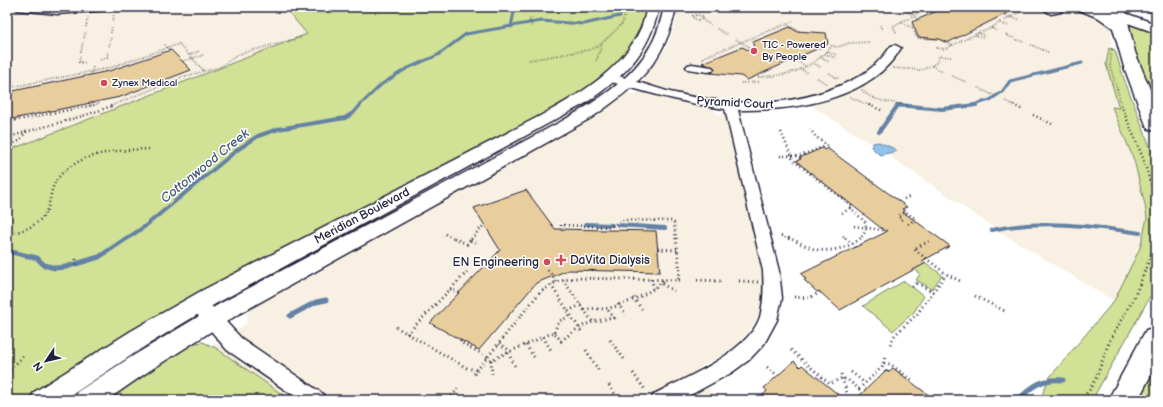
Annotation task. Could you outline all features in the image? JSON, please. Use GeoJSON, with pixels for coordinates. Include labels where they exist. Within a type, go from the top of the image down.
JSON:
{"type":"FeatureCollection","features":[{"type":"Feature","properties":{"kind":"highway"},"geometry":{"type":"LineString","coordinates":[[1084,7],[1104,15],[1119,13],[1130,61],[1156,125]]}},
{"type":"Feature","properties":{"kind":"highway"},"geometry":{"type":"LineString","coordinates":[[1122,400],[1156,338]]}},
{"type":"Feature","properties":{"kind":"main road","name":"Meridian Boulevard"},"geometry":{"type":"LineString","coordinates":[[43,400],[139,338],[205,312],[568,125],[602,103],[618,80],[626,61],[640,42],[648,27],[653,7]]}},
{"type":"Feature","properties":{"kind":"main road","name":"Meridian Boulevard"},"geometry":{"type":"LineString","coordinates":[[618,80],[647,62],[658,47],[666,28],[670,7]]}},
{"type":"Feature","properties":{"kind":"main road"},"geometry":{"type":"LineString","coordinates":[[1096,7],[1156,21]]}},
{"type":"Feature","properties":{"kind":"main road"},"geometry":{"type":"LineString","coordinates":[[1119,13],[1156,29]]}},
{"type":"Feature","properties":{"kind":"main road","name":"Meridian Boulevard"},"geometry":{"type":"LineString","coordinates":[[86,400],[205,312]]}},
{"type":"Feature","properties":{"kind":"street"},"geometry":{"type":"LineString","coordinates":[[18,7],[57,11],[110,7]]}},
{"type":"Feature","properties":{"kind":"street","name":"Pyramid Court"},"geometry":{"type":"LineString","coordinates":[[618,80],[676,98],[704,103],[731,106],[785,105],[833,94],[856,84],[872,74],[887,60],[895,48]]}},
{"type":"Feature","properties":{"kind":"street"},"geometry":{"type":"LineString","coordinates":[[661,400],[725,367],[741,356],[762,333],[767,324],[772,308],[774,295],[772,277],[731,106]]}},
{"type":"Feature","properties":{"kind":"street"},"geometry":{"type":"LineString","coordinates":[[205,312],[234,344],[316,400]]}},
{"type":"Feature","properties":{"kind":"path"},"geometry":{"type":"LineString","coordinates":[[529,60],[588,50],[602,44],[622,24],[624,18],[624,7]]}},
{"type":"Feature","properties":{"kind":"path"},"geometry":{"type":"LineString","coordinates":[[896,32],[893,26],[926,11],[931,7]]}},
{"type":"Feature","properties":{"kind":"path"},"geometry":{"type":"LineString","coordinates":[[1013,7],[1023,11]]}},
{"type":"Feature","properties":{"kind":"path"},"geometry":{"type":"LineString","coordinates":[[1005,20],[1030,7]]}},
{"type":"Feature","properties":{"kind":"path"},"geometry":{"type":"LineString","coordinates":[[918,8],[926,11]]}},
{"type":"Feature","properties":{"kind":"path"},"geometry":{"type":"LineString","coordinates":[[915,9],[922,12]]}},
{"type":"Feature","properties":{"kind":"path"},"geometry":{"type":"LineString","coordinates":[[907,12],[919,19]]}},
{"type":"Feature","properties":{"kind":"path"},"geometry":{"type":"LineString","coordinates":[[702,20],[703,18],[701,16],[696,15],[693,17],[696,20],[702,20],[711,25]]}},
{"type":"Feature","properties":{"kind":"path"},"geometry":{"type":"LineString","coordinates":[[1004,15],[1020,20]]}},
{"type":"Feature","properties":{"kind":"path"},"geometry":{"type":"LineString","coordinates":[[532,18],[530,20],[533,27]]}},
{"type":"Feature","properties":{"kind":"path"},"geometry":{"type":"LineString","coordinates":[[701,66],[704,57],[794,21]]}},
{"type":"Feature","properties":{"kind":"path"},"geometry":{"type":"LineString","coordinates":[[901,22],[913,28],[917,38],[939,39],[952,46]]}},
{"type":"Feature","properties":{"kind":"path"},"geometry":{"type":"LineString","coordinates":[[936,48],[945,49],[978,33],[992,29],[1000,22],[1008,26]]}},
{"type":"Feature","properties":{"kind":"path"},"geometry":{"type":"LineString","coordinates":[[786,24],[799,31]]}},
{"type":"Feature","properties":{"kind":"path"},"geometry":{"type":"LineString","coordinates":[[880,25],[882,30]]}},
{"type":"Feature","properties":{"kind":"path"},"geometry":{"type":"LineString","coordinates":[[111,33],[112,26]]}},
{"type":"Feature","properties":{"kind":"path"},"geometry":{"type":"LineString","coordinates":[[988,27],[998,32]]}},
{"type":"Feature","properties":{"kind":"path"},"geometry":{"type":"LineString","coordinates":[[718,29],[728,35]]}},
{"type":"Feature","properties":{"kind":"path"},"geometry":{"type":"LineString","coordinates":[[84,38],[86,31]]}},
{"type":"Feature","properties":{"kind":"path"},"geometry":{"type":"LineString","coordinates":[[978,33],[986,36]]}},
{"type":"Feature","properties":{"kind":"path"},"geometry":{"type":"LineString","coordinates":[[975,35],[984,38]]}},
{"type":"Feature","properties":{"kind":"path"},"geometry":{"type":"LineString","coordinates":[[1006,35],[1023,42]]}},
{"type":"Feature","properties":{"kind":"path"},"geometry":{"type":"LineString","coordinates":[[109,46],[111,37]]}},
{"type":"Feature","properties":{"kind":"path"},"geometry":{"type":"LineString","coordinates":[[7,138],[27,131],[87,116],[175,79],[222,66],[239,54],[302,37]]}},
{"type":"Feature","properties":{"kind":"path"},"geometry":{"type":"LineString","coordinates":[[735,38],[749,47]]}},
{"type":"Feature","properties":{"kind":"path"},"geometry":{"type":"LineString","coordinates":[[81,52],[83,42]]}},
{"type":"Feature","properties":{"kind":"path"},"geometry":{"type":"LineString","coordinates":[[758,77],[781,74],[800,69],[821,58],[831,46],[838,47],[845,43],[868,42]]}},
{"type":"Feature","properties":{"kind":"path"},"geometry":{"type":"LineString","coordinates":[[1114,43],[1110,58],[1110,66],[1123,110],[1144,158],[1156,201]]}},
{"type":"Feature","properties":{"kind":"path"},"geometry":{"type":"LineString","coordinates":[[7,88],[92,72],[115,66],[179,44],[204,71]]}},
{"type":"Feature","properties":{"kind":"path"},"geometry":{"type":"LineString","coordinates":[[596,61],[602,44]]}},
{"type":"Feature","properties":{"kind":"path"},"geometry":{"type":"LineString","coordinates":[[164,45],[170,50]]}},
{"type":"Feature","properties":{"kind":"path"},"geometry":{"type":"LineString","coordinates":[[1031,45],[1048,52]]}},
{"type":"Feature","properties":{"kind":"path"},"geometry":{"type":"LineString","coordinates":[[157,47],[160,51]]}},
{"type":"Feature","properties":{"kind":"path"},"geometry":{"type":"LineString","coordinates":[[146,51],[150,54]]}},
{"type":"Feature","properties":{"kind":"path"},"geometry":{"type":"LineString","coordinates":[[189,55],[199,51]]}},
{"type":"Feature","properties":{"kind":"path"},"geometry":{"type":"LineString","coordinates":[[100,60],[107,57],[108,52]]}},
{"type":"Feature","properties":{"kind":"path"},"geometry":{"type":"LineString","coordinates":[[826,53],[837,55]]}},
{"type":"Feature","properties":{"kind":"path"},"geometry":{"type":"LineString","coordinates":[[826,53],[835,58]]}},
{"type":"Feature","properties":{"kind":"path"},"geometry":{"type":"LineString","coordinates":[[183,62],[203,55]]}},
{"type":"Feature","properties":{"kind":"path"},"geometry":{"type":"LineString","coordinates":[[889,68],[914,70],[932,66],[938,62],[939,56],[951,57]]}},
{"type":"Feature","properties":{"kind":"path"},"geometry":{"type":"LineString","coordinates":[[80,57],[79,62],[86,63]]}},
{"type":"Feature","properties":{"kind":"path"},"geometry":{"type":"LineString","coordinates":[[125,58],[127,62]]}},
{"type":"Feature","properties":{"kind":"path"},"geometry":{"type":"LineString","coordinates":[[821,58],[830,62]]}},
{"type":"Feature","properties":{"kind":"path"},"geometry":{"type":"LineString","coordinates":[[112,62],[115,66]]}},
{"type":"Feature","properties":{"kind":"path"},"geometry":{"type":"LineString","coordinates":[[798,62],[806,66]]}},
{"type":"Feature","properties":{"kind":"path"},"geometry":{"type":"LineString","coordinates":[[813,63],[820,67]]}},
{"type":"Feature","properties":{"kind":"path"},"geometry":{"type":"LineString","coordinates":[[932,66],[943,72]]}},
{"type":"Feature","properties":{"kind":"path"},"geometry":{"type":"LineString","coordinates":[[92,75],[93,67]]}},
{"type":"Feature","properties":{"kind":"path"},"geometry":{"type":"LineString","coordinates":[[800,69],[808,73]]}},
{"type":"Feature","properties":{"kind":"path"},"geometry":{"type":"LineString","coordinates":[[829,73],[836,78],[843,80]]}},
{"type":"Feature","properties":{"kind":"path"},"geometry":{"type":"LineString","coordinates":[[952,76],[968,84]]}},
{"type":"Feature","properties":{"kind":"path"},"geometry":{"type":"LineString","coordinates":[[817,78],[825,82],[830,87]]}},
{"type":"Feature","properties":{"kind":"path"},"geometry":{"type":"LineString","coordinates":[[741,83],[759,82]]}},
{"type":"Feature","properties":{"kind":"path"},"geometry":{"type":"LineString","coordinates":[[978,88],[995,96]]}},
{"type":"Feature","properties":{"kind":"path"},"geometry":{"type":"LineString","coordinates":[[862,90],[865,94],[873,98],[907,106]]}},
{"type":"Feature","properties":{"kind":"path"},"geometry":{"type":"LineString","coordinates":[[847,97],[857,99],[881,110]]}},
{"type":"Feature","properties":{"kind":"path"},"geometry":{"type":"LineString","coordinates":[[7,122],[98,104],[98,101]]}},
{"type":"Feature","properties":{"kind":"path"},"geometry":{"type":"LineString","coordinates":[[1005,101],[1023,110]]}},
{"type":"Feature","properties":{"kind":"path"},"geometry":{"type":"LineString","coordinates":[[1033,115],[1052,124]]}},
{"type":"Feature","properties":{"kind":"path"},"geometry":{"type":"LineString","coordinates":[[780,156],[800,156],[827,145],[816,137],[810,129]]}},
{"type":"Feature","properties":{"kind":"path"},"geometry":{"type":"LineString","coordinates":[[7,146],[18,142],[26,135],[27,131]]}},
{"type":"Feature","properties":{"kind":"path"},"geometry":{"type":"LineString","coordinates":[[781,132],[794,161],[853,207],[851,208],[862,218],[867,228],[867,233],[864,238],[840,249],[823,250],[803,246],[781,236]]}},
{"type":"Feature","properties":{"kind":"path"},"geometry":{"type":"LineString","coordinates":[[7,234],[28,228],[42,219],[46,212],[53,185],[60,176],[71,167],[86,160],[111,153],[149,149]]}},
{"type":"Feature","properties":{"kind":"path"},"geometry":{"type":"LineString","coordinates":[[904,199],[911,196]]}},
{"type":"Feature","properties":{"kind":"path"},"geometry":{"type":"LineString","coordinates":[[842,213],[851,208]]}},
{"type":"Feature","properties":{"kind":"path"},"geometry":{"type":"LineString","coordinates":[[901,220],[902,219],[898,216],[906,212],[916,219],[908,224]]}},
{"type":"Feature","properties":{"kind":"path"},"geometry":{"type":"LineString","coordinates":[[474,374],[488,359],[540,292],[557,282],[574,278],[679,280],[680,272],[674,223],[672,221],[623,220],[611,227],[561,225],[561,230]]}},
{"type":"Feature","properties":{"kind":"path"},"geometry":{"type":"LineString","coordinates":[[445,234],[467,244],[484,224]]}},
{"type":"Feature","properties":{"kind":"path"},"geometry":{"type":"LineString","coordinates":[[854,226],[889,231]]}},
{"type":"Feature","properties":{"kind":"path"},"geometry":{"type":"LineString","coordinates":[[843,236],[852,244]]}},
{"type":"Feature","properties":{"kind":"path"},"geometry":{"type":"LineString","coordinates":[[471,240],[479,244]]}},
{"type":"Feature","properties":{"kind":"path"},"geometry":{"type":"LineString","coordinates":[[929,241],[914,249],[946,274],[962,282]]}},
{"type":"Feature","properties":{"kind":"path"},"geometry":{"type":"LineString","coordinates":[[1080,400],[1092,387],[1110,340],[1134,298],[1156,243]]}},
{"type":"Feature","properties":{"kind":"path"},"geometry":{"type":"LineString","coordinates":[[658,249],[677,250]]}},
{"type":"Feature","properties":{"kind":"path"},"geometry":{"type":"LineString","coordinates":[[76,259],[76,267]]}},
{"type":"Feature","properties":{"kind":"path"},"geometry":{"type":"LineString","coordinates":[[548,270],[557,282]]}},
{"type":"Feature","properties":{"kind":"path"},"geometry":{"type":"LineString","coordinates":[[407,334],[467,272]]}},
{"type":"Feature","properties":{"kind":"path"},"geometry":{"type":"LineString","coordinates":[[890,344],[896,331],[916,316],[946,274]]}},
{"type":"Feature","properties":{"kind":"path"},"geometry":{"type":"LineString","coordinates":[[651,279],[654,288]]}},
{"type":"Feature","properties":{"kind":"path"},"geometry":{"type":"LineString","coordinates":[[563,280],[593,323]]}},
{"type":"Feature","properties":{"kind":"path"},"geometry":{"type":"LineString","coordinates":[[584,310],[592,307],[607,309],[662,284],[664,280]]}},
{"type":"Feature","properties":{"kind":"path"},"geometry":{"type":"LineString","coordinates":[[697,280],[722,281]]}},
{"type":"Feature","properties":{"kind":"path"},"geometry":{"type":"LineString","coordinates":[[739,281],[763,282]]}},
{"type":"Feature","properties":{"kind":"path"},"geometry":{"type":"LineString","coordinates":[[912,287],[918,282],[933,292]]}},
{"type":"Feature","properties":{"kind":"path"},"geometry":{"type":"LineString","coordinates":[[662,284],[674,291]]}},
{"type":"Feature","properties":{"kind":"path"},"geometry":{"type":"LineString","coordinates":[[551,285],[580,329]]}},
{"type":"Feature","properties":{"kind":"path"},"geometry":{"type":"LineString","coordinates":[[450,289],[459,293]]}},
{"type":"Feature","properties":{"kind":"path"},"geometry":{"type":"LineString","coordinates":[[794,297],[810,298],[820,292]]}},
{"type":"Feature","properties":{"kind":"path"},"geometry":{"type":"LineString","coordinates":[[975,296],[1007,312]]}},
{"type":"Feature","properties":{"kind":"path"},"geometry":{"type":"LineString","coordinates":[[633,298],[642,308]]}},
{"type":"Feature","properties":{"kind":"path"},"geometry":{"type":"LineString","coordinates":[[618,304],[626,315]]}},
{"type":"Feature","properties":{"kind":"path"},"geometry":{"type":"LineString","coordinates":[[568,311],[581,305]]}},
{"type":"Feature","properties":{"kind":"path"},"geometry":{"type":"LineString","coordinates":[[554,332],[561,341],[593,323],[614,318],[607,309]]}},
{"type":"Feature","properties":{"kind":"path"},"geometry":{"type":"LineString","coordinates":[[488,359],[509,352],[554,332],[558,321],[571,316]]}},
{"type":"Feature","properties":{"kind":"path"},"geometry":{"type":"LineString","coordinates":[[396,327],[467,368],[477,370]]}},
{"type":"Feature","properties":{"kind":"path"},"geometry":{"type":"LineString","coordinates":[[543,337],[551,350]]}},
{"type":"Feature","properties":{"kind":"path"},"geometry":{"type":"LineString","coordinates":[[610,340],[624,359]]}},
{"type":"Feature","properties":{"kind":"path"},"geometry":{"type":"LineString","coordinates":[[461,341],[460,342],[488,359],[492,374]]}},
{"type":"Feature","properties":{"kind":"path"},"geometry":{"type":"LineString","coordinates":[[499,344],[509,352],[515,366]]}},
{"type":"Feature","properties":{"kind":"path"},"geometry":{"type":"LineString","coordinates":[[526,345],[534,358]]}},
{"type":"Feature","properties":{"kind":"path"},"geometry":{"type":"LineString","coordinates":[[586,350],[599,371]]}},
{"type":"Feature","properties":{"kind":"path"},"geometry":{"type":"LineString","coordinates":[[791,350],[830,384],[838,377],[842,376],[848,379],[859,389],[882,367],[885,357]]}},
{"type":"Feature","properties":{"kind":"path"},"geometry":{"type":"LineString","coordinates":[[7,373],[23,356]]}},
{"type":"Feature","properties":{"kind":"path"},"geometry":{"type":"LineString","coordinates":[[884,363],[890,364],[913,381]]}},
{"type":"Feature","properties":{"kind":"path"},"geometry":{"type":"LineString","coordinates":[[767,367],[777,375]]}},
{"type":"Feature","properties":{"kind":"path"},"geometry":{"type":"LineString","coordinates":[[851,372],[865,383]]}},
{"type":"Feature","properties":{"kind":"path"},"geometry":{"type":"LineString","coordinates":[[633,373],[646,392]]}},
{"type":"Feature","properties":{"kind":"path"},"geometry":{"type":"LineString","coordinates":[[842,376],[849,400]]}},
{"type":"Feature","properties":{"kind":"path"},"geometry":{"type":"LineString","coordinates":[[609,385],[619,400]]}},
{"type":"Feature","properties":{"kind":"path"},"geometry":{"type":"LineString","coordinates":[[449,400],[460,386]]}},
{"type":"Feature","properties":{"kind":"shaded area"},"geometry":{"type":"Polygon","coordinates":[[[126,7],[382,7],[307,34],[7,151],[7,11],[45,14],[94,14],[109,12],[126,7]]]}},
{"type":"Feature","properties":{"kind":"shaded area"},"geometry":{"type":"Polygon","coordinates":[[[677,7],[1076,7],[1097,15],[1108,24],[1111,29],[1112,42],[1108,51],[1106,64],[1119,108],[1112,107],[1134,160],[1147,218],[1140,248],[1114,301],[1003,234],[893,158],[798,97],[752,101],[719,98],[712,99],[711,109],[720,115],[724,114],[726,118],[763,276],[764,288],[759,312],[755,322],[737,345],[720,357],[698,368],[709,389],[721,400],[99,400],[195,339],[196,343],[203,342],[211,346],[246,324],[248,315],[245,316],[250,308],[623,94],[629,92],[631,95],[638,93],[647,84],[644,80],[645,76],[664,51],[669,41],[675,25],[677,7]]]}},
{"type":"Feature","properties":{"kind":"green space"},"geometry":{"type":"Polygon","coordinates":[[[284,7],[647,7],[637,36],[629,49],[609,71],[572,99],[31,400],[7,400],[7,151],[307,34],[284,7]]]}},
{"type":"Feature","properties":{"kind":"green space"},"geometry":{"type":"Polygon","coordinates":[[[1127,26],[1156,32],[1156,110],[1144,82],[1127,26]]]}},
{"type":"Feature","properties":{"kind":"green space"},"geometry":{"type":"Polygon","coordinates":[[[1109,48],[1115,50],[1123,76],[1156,162],[1156,286],[1092,400],[1040,400],[1049,378],[1114,301],[1140,248],[1147,218],[1134,160],[1112,107],[1119,108],[1106,64],[1109,48]]]}},
{"type":"Feature","properties":{"kind":"green space"},"geometry":{"type":"Polygon","coordinates":[[[926,263],[942,275],[932,289],[916,280],[920,274],[914,269],[926,263]]]}},
{"type":"Feature","properties":{"kind":"green space"},"geometry":{"type":"Polygon","coordinates":[[[904,281],[924,296],[914,312],[893,331],[863,306],[904,281]]]}},
{"type":"Feature","properties":{"kind":"green space"},"geometry":{"type":"Polygon","coordinates":[[[195,339],[196,343],[203,342],[216,348],[286,397],[287,400],[99,400],[195,339]]]}},
{"type":"Feature","properties":{"kind":"green space"},"geometry":{"type":"Polygon","coordinates":[[[1156,361],[1156,400],[1136,400],[1156,361]]]}},
{"type":"Feature","properties":{"kind":"water"},"geometry":{"type":"Polygon","coordinates":[[[879,142],[897,151],[880,155],[871,147],[873,143],[879,142]]]}},
{"type":"Feature","properties":{"kind":"building"},"geometry":{"type":"Polygon","coordinates":[[[946,7],[1019,7],[947,43],[939,39],[918,37],[912,22],[946,7]]]}},
{"type":"Feature","properties":{"kind":"building"},"geometry":{"type":"Polygon","coordinates":[[[790,27],[796,31],[826,33],[828,44],[747,80],[741,76],[710,73],[713,72],[715,68],[702,63],[742,47],[754,53],[753,42],[790,27]]]}},
{"type":"Feature","properties":{"kind":"building","name":"Zynex Medical"},"geometry":{"type":"Polygon","coordinates":[[[171,50],[191,70],[120,97],[7,120],[7,108],[13,91],[109,71],[171,50]]]}},
{"type":"Feature","properties":{"kind":"building"},"geometry":{"type":"Polygon","coordinates":[[[822,148],[824,150],[827,148],[907,207],[902,209],[905,211],[903,212],[950,246],[922,261],[926,263],[840,310],[804,280],[806,279],[801,274],[886,232],[796,161],[801,159],[799,158],[822,148]]]}},
{"type":"Feature","properties":{"kind":"building"},"geometry":{"type":"Polygon","coordinates":[[[526,190],[555,229],[656,231],[660,272],[568,270],[536,283],[479,350],[430,323],[500,250],[474,208],[526,190]]]}},
{"type":"Feature","properties":{"kind":"building"},"geometry":{"type":"Polygon","coordinates":[[[794,361],[800,367],[802,365],[845,400],[758,400],[767,391],[764,388],[794,361]]]}},
{"type":"Feature","properties":{"kind":"building"},"geometry":{"type":"Polygon","coordinates":[[[893,368],[935,400],[855,400],[886,370],[888,372],[893,368]]]}},
{"type":"Feature","properties":{"kind":"waterway"},"geometry":{"type":"LineString","coordinates":[[511,26],[515,7]]}},
{"type":"Feature","properties":{"kind":"waterway","name":"Cottonwood Creek"},"geometry":{"type":"LineString","coordinates":[[511,26],[541,21],[584,24],[620,16]]}},
{"type":"Feature","properties":{"kind":"waterway","name":"Cottonwood Creek"},"geometry":{"type":"LineString","coordinates":[[360,105],[382,84],[406,69],[438,55],[466,34],[511,26]]}},
{"type":"Feature","properties":{"kind":"waterway"},"geometry":{"type":"LineString","coordinates":[[972,106],[990,100],[1002,92],[1010,81],[1082,63]]}},
{"type":"Feature","properties":{"kind":"waterway","name":"Cottonwood Creek"},"geometry":{"type":"LineString","coordinates":[[126,239],[144,227],[237,150],[258,136],[278,129],[345,118],[353,113],[360,105]]}},
{"type":"Feature","properties":{"kind":"waterway"},"geometry":{"type":"LineString","coordinates":[[972,106],[976,105]]}},
{"type":"Feature","properties":{"kind":"waterway"},"geometry":{"type":"LineString","coordinates":[[879,132],[897,106]]}},
{"type":"Feature","properties":{"kind":"waterway"},"geometry":{"type":"LineString","coordinates":[[897,106],[904,106]]}},
{"type":"Feature","properties":{"kind":"waterway"},"geometry":{"type":"LineString","coordinates":[[897,106],[942,109],[972,106]]}},
{"type":"Feature","properties":{"kind":"waterway"},"geometry":{"type":"LineString","coordinates":[[586,224],[612,225]]}},
{"type":"Feature","properties":{"kind":"waterway"},"geometry":{"type":"LineString","coordinates":[[992,230],[1047,224],[1085,226],[1140,233]]}},
{"type":"Feature","properties":{"kind":"waterway"},"geometry":{"type":"LineString","coordinates":[[618,225],[665,228]]}},
{"type":"Feature","properties":{"kind":"waterway","name":"Cottonwood Creek"},"geometry":{"type":"LineString","coordinates":[[7,251],[37,258],[44,265],[55,268],[66,267],[99,257],[127,238]]}},
{"type":"Feature","properties":{"kind":"waterway"},"geometry":{"type":"LineString","coordinates":[[290,316],[316,302],[326,300]]}},
{"type":"Feature","properties":{"kind":"waterway"},"geometry":{"type":"LineString","coordinates":[[1018,400],[1038,384],[1049,380],[1063,380]]}},
{"type":"Feature","properties":{"kind":"place","name":"TIC - Powered By People"},"geometry":{"type":"Point","coordinates":[754,51]}},
{"type":"Feature","properties":{"kind":"place","name":"Zynex Medical"},"geometry":{"type":"Point","coordinates":[104,83]}},
{"type":"Feature","properties":{"kind":"place","name":"DaVita Dialysis"},"geometry":{"type":"Point","coordinates":[561,260]}},
{"type":"Feature","properties":{"kind":"place","name":"EN Engineering"},"geometry":{"type":"Point","coordinates":[547,262]}}]}
